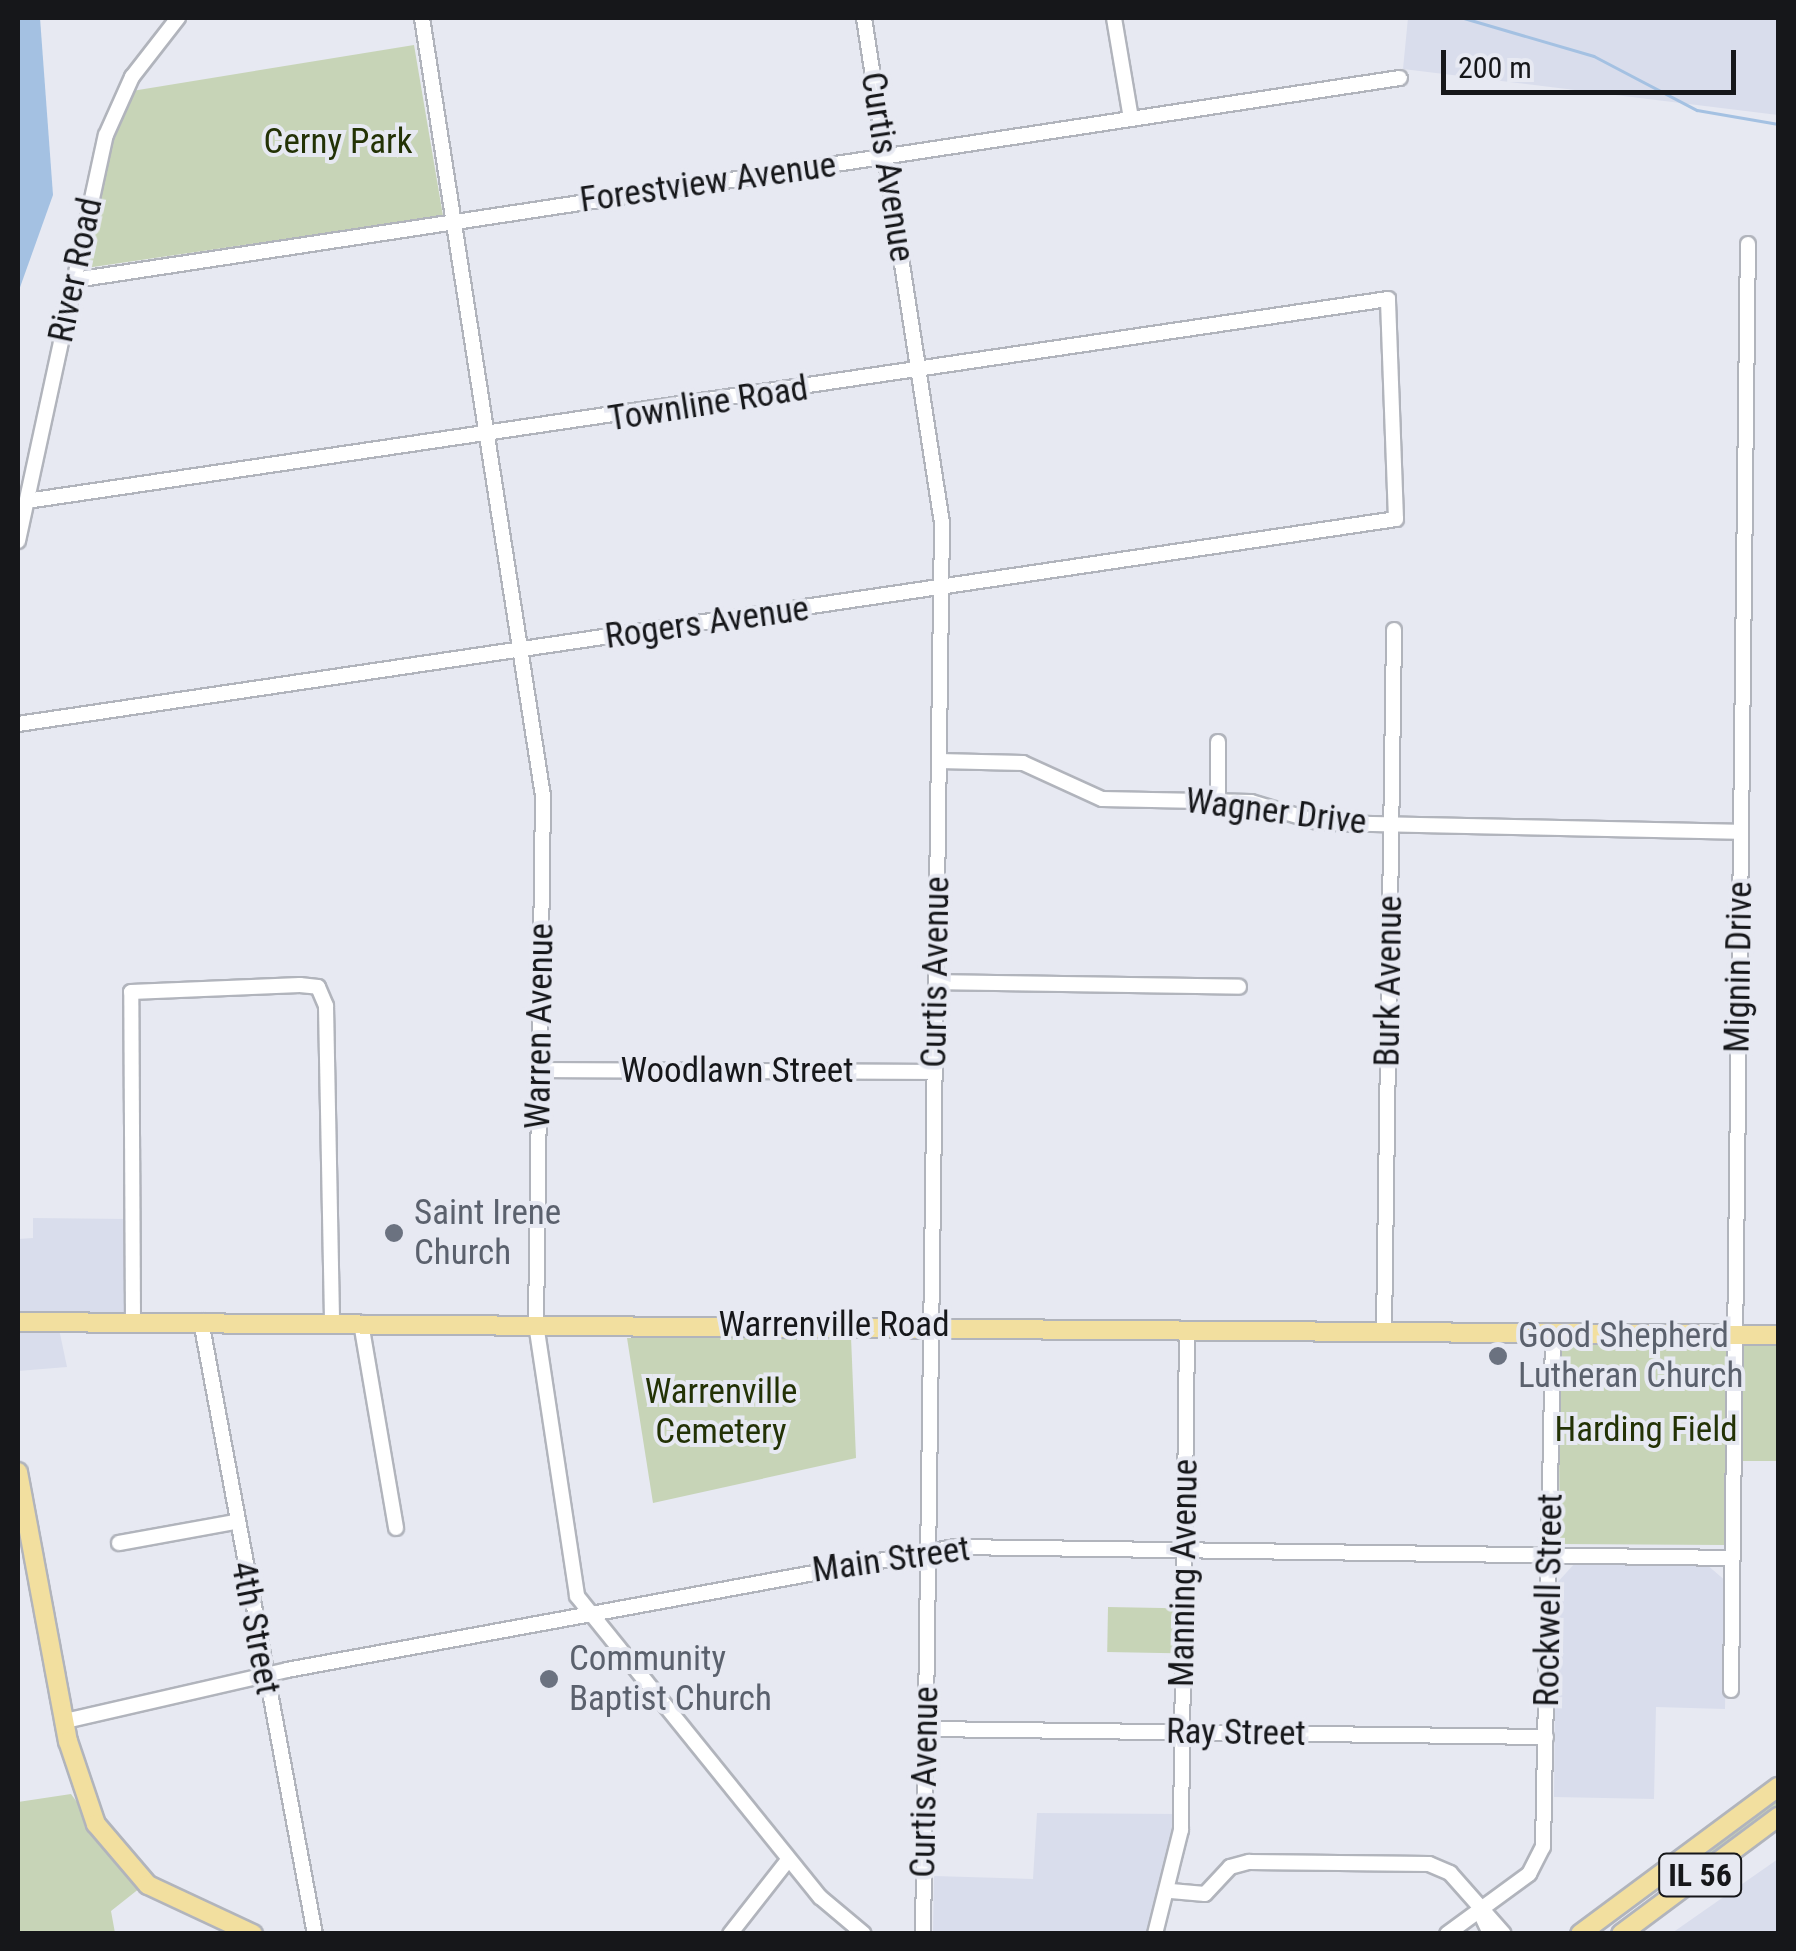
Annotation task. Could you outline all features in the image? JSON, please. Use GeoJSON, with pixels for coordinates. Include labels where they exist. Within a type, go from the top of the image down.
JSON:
{"type":"FeatureCollection","features":[{"type":"Feature","properties":{"kind":"main road","name":"Warrenville Road"},"geometry":{"type":"LineString","coordinates":[[18,1322],[931,1326],[1778,1338]]}},
{"type":"Feature","properties":{"kind":"main road"},"geometry":{"type":"LineString","coordinates":[[18,1472],[83,1796],[134,1874],[253,1934]]}},
{"type":"Feature","properties":{"kind":"main road","name":"IL 56"},"geometry":{"type":"LineString","coordinates":[[1580,1934],[1778,1787]]}},
{"type":"Feature","properties":{"kind":"main road","name":"IL 56"},"geometry":{"type":"LineString","coordinates":[[1621,1934],[1778,1817]]}},
{"type":"Feature","properties":{"kind":"street","name":"River Road"},"geometry":{"type":"LineString","coordinates":[[18,541],[115,110],[178,18]]}},
{"type":"Feature","properties":{"kind":"street","name":"Warren Avenue"},"geometry":{"type":"LineString","coordinates":[[422,18],[543,796],[536,1324],[585,1613],[788,1860],[864,1934]]}},
{"type":"Feature","properties":{"kind":"street","name":"Curtis Avenue"},"geometry":{"type":"LineString","coordinates":[[864,18],[942,523],[923,1934]]}},
{"type":"Feature","properties":{"kind":"street"},"geometry":{"type":"LineString","coordinates":[[1114,18],[1131,119]]}},
{"type":"Feature","properties":{"kind":"street","name":"Forestview Avenue"},"geometry":{"type":"LineString","coordinates":[[75,280],[1400,78]]}},
{"type":"Feature","properties":{"kind":"street","name":"Mignin Drive"},"geometry":{"type":"LineString","coordinates":[[1730,1690],[1748,244]]}},
{"type":"Feature","properties":{"kind":"street","name":"Townline Road"},"geometry":{"type":"LineString","coordinates":[[27,502],[487,438],[1388,299],[1396,519]]}},
{"type":"Feature","properties":{"kind":"street","name":"Rogers Avenue"},"geometry":{"type":"LineString","coordinates":[[18,724],[1396,519]]}},
{"type":"Feature","properties":{"kind":"street","name":"Burk Avenue"},"geometry":{"type":"LineString","coordinates":[[1384,1332],[1394,630]]}},
{"type":"Feature","properties":{"kind":"street"},"geometry":{"type":"LineString","coordinates":[[1218,742],[1218,801]]}},
{"type":"Feature","properties":{"kind":"street","name":"Wagner Drive"},"geometry":{"type":"LineString","coordinates":[[939,761],[1023,764],[1102,799],[1263,804],[1310,822],[1741,832]]}},
{"type":"Feature","properties":{"kind":"street"},"geometry":{"type":"LineString","coordinates":[[936,982],[1239,987]]}},
{"type":"Feature","properties":{"kind":"street"},"geometry":{"type":"LineString","coordinates":[[133,1320],[128,1013],[131,992],[167,986],[300,984],[318,987],[325,1001],[332,1322]]}},
{"type":"Feature","properties":{"kind":"street","name":"Woodlawn Street"},"geometry":{"type":"LineString","coordinates":[[539,1070],[934,1072]]}},
{"type":"Feature","properties":{"kind":"street","name":"4th Street"},"geometry":{"type":"LineString","coordinates":[[202,1321],[234,1522],[315,1934]]}},
{"type":"Feature","properties":{"kind":"street"},"geometry":{"type":"LineString","coordinates":[[360,1323],[396,1528]]}},
{"type":"Feature","properties":{"kind":"street","name":"Manning Avenue"},"geometry":{"type":"LineString","coordinates":[[1156,1934],[1171,1891],[1182,1732],[1187,1329]]}},
{"type":"Feature","properties":{"kind":"street","name":"Rockwell Street"},"geometry":{"type":"LineString","coordinates":[[1480,1910],[1537,1864],[1546,1737],[1553,1334]]}},
{"type":"Feature","properties":{"kind":"street"},"geometry":{"type":"LineString","coordinates":[[119,1543],[234,1522]]}},
{"type":"Feature","properties":{"kind":"street","name":"Main Street"},"geometry":{"type":"LineString","coordinates":[[65,1721],[585,1613],[929,1550],[1184,1549],[1732,1558]]}},
{"type":"Feature","properties":{"kind":"street","name":"Ray Street"},"geometry":{"type":"LineString","coordinates":[[926,1729],[1546,1737]]}},
{"type":"Feature","properties":{"kind":"street"},"geometry":{"type":"LineString","coordinates":[[730,1934],[788,1860]]}},
{"type":"Feature","properties":{"kind":"street"},"geometry":{"type":"LineString","coordinates":[[1171,1891],[1205,1894],[1230,1867],[1249,1862],[1429,1864],[1450,1873],[1504,1934]]}},
{"type":"Feature","properties":{"kind":"street"},"geometry":{"type":"LineString","coordinates":[[1446,1934],[1480,1910]]}},
{"type":"Feature","properties":{"kind":"street"},"geometry":{"type":"LineString","coordinates":[[1480,1910],[1490,1934]]}},
{"type":"Feature","properties":{"kind":"shaded area"},"geometry":{"type":"Polygon","coordinates":[[[1408,18],[1778,18],[1778,115],[1403,69],[1408,18]]]}},
{"type":"Feature","properties":{"kind":"shaded area"},"geometry":{"type":"Polygon","coordinates":[[[33,1218],[127,1219],[128,1314],[18,1316],[18,1239],[33,1238],[33,1218]]]}},
{"type":"Feature","properties":{"kind":"shaded area"},"geometry":{"type":"Polygon","coordinates":[[[18,1329],[59,1329],[67,1367],[18,1371],[18,1329]]]}},
{"type":"Feature","properties":{"kind":"shaded area"},"geometry":{"type":"Polygon","coordinates":[[[1576,1562],[1706,1564],[1727,1582],[1725,1709],[1656,1707],[1654,1799],[1554,1797],[1556,1584],[1576,1562]]]}},
{"type":"Feature","properties":{"kind":"shaded area"},"geometry":{"type":"Polygon","coordinates":[[[1037,1813],[1178,1814],[1150,1933],[933,1934],[934,1876],[1033,1879],[1037,1813]]]}},
{"type":"Feature","properties":{"kind":"shaded area"},"geometry":{"type":"Polygon","coordinates":[[[1778,1859],[1778,1933],[1672,1933],[1778,1859]]]}},
{"type":"Feature","properties":{"kind":"green space","name":"Cerny Park"},"geometry":{"type":"Polygon","coordinates":[[[414,45],[443,216],[86,268],[107,151],[132,91],[414,45]]]}},
{"type":"Feature","properties":{"kind":"green space","name":"Warrenville Cemetery"},"geometry":{"type":"Polygon","coordinates":[[[851,1337],[856,1458],[653,1503],[627,1338],[851,1337]]]}},
{"type":"Feature","properties":{"kind":"green space","name":"Harding Field"},"geometry":{"type":"Polygon","coordinates":[[[1570,1342],[1778,1346],[1778,1461],[1727,1461],[1725,1545],[1560,1544],[1558,1355],[1570,1342]]]}},
{"type":"Feature","properties":{"kind":"green space"},"geometry":{"type":"Polygon","coordinates":[[[1108,1607],[1175,1608],[1174,1653],[1107,1652],[1108,1607]]]}},
{"type":"Feature","properties":{"kind":"green space"},"geometry":{"type":"Polygon","coordinates":[[[71,1794],[140,1888],[111,1911],[115,1933],[18,1933],[18,1802],[71,1794]]]}},
{"type":"Feature","properties":{"kind":"green space"},"geometry":{"type":"Polygon","coordinates":[[[1778,1795],[1778,1809],[1606,1934],[1649,1901],[1778,1795]]]}},
{"type":"Feature","properties":{"kind":"water"},"geometry":{"type":"Polygon","coordinates":[[[18,18],[40,18],[53,195],[18,293],[18,18]]]}},
{"type":"Feature","properties":{"kind":"waterway"},"geometry":{"type":"LineString","coordinates":[[1464,18],[1594,56],[1697,110],[1778,124]]}},
{"type":"Feature","properties":{"kind":"place","name":"Saint Irene Church"},"geometry":{"type":"Point","coordinates":[394,1233]}},
{"type":"Feature","properties":{"kind":"place","name":"Good Shepherd Lutheran Church"},"geometry":{"type":"Point","coordinates":[1498,1356]}},
{"type":"Feature","properties":{"kind":"place","name":"Community Baptist Church"},"geometry":{"type":"Point","coordinates":[549,1679]}}]}
